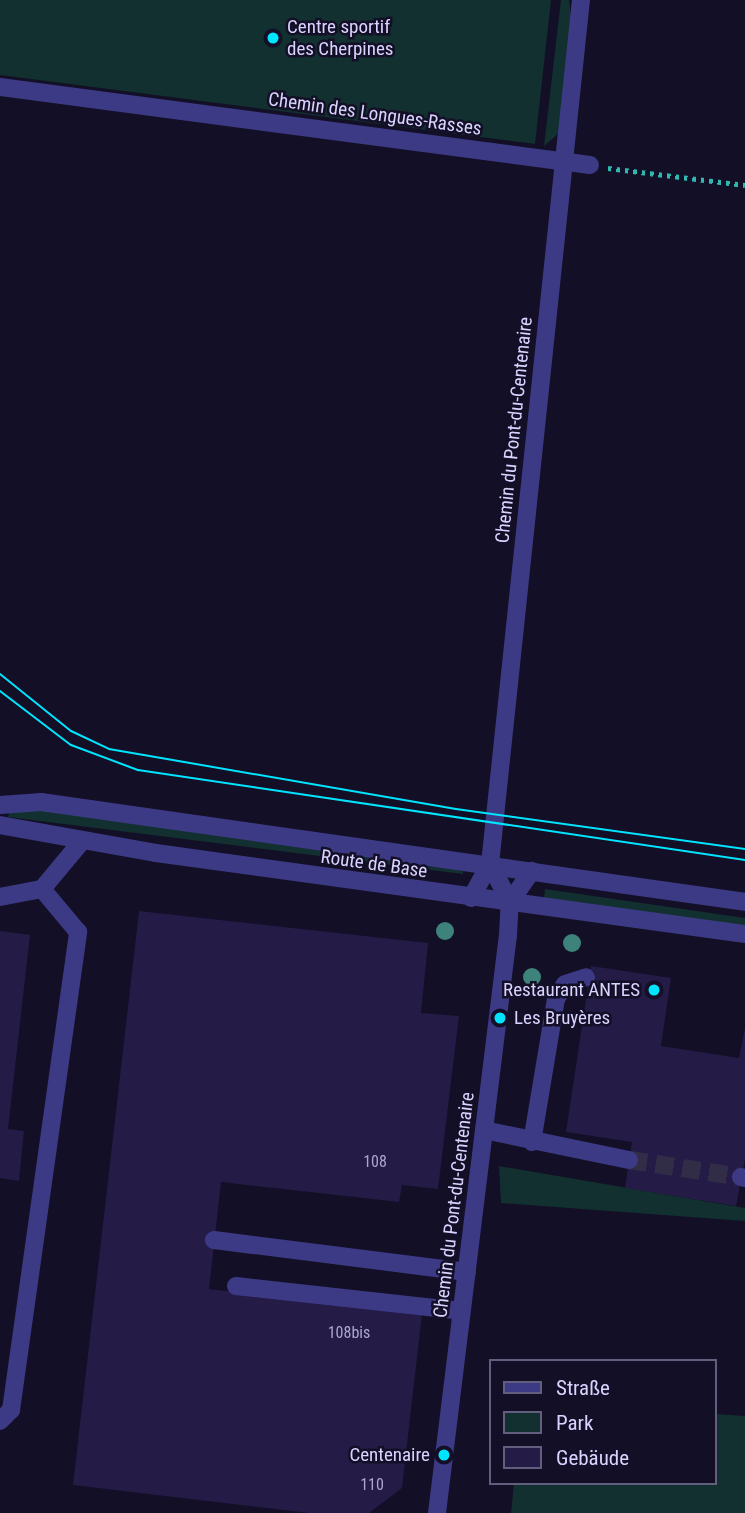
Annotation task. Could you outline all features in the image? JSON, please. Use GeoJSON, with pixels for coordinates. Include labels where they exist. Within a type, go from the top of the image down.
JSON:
{"type":"FeatureCollection","features":[{"type":"Feature","properties":{"kind":"street","name":"Chemin du Pont-du-Centenaire"},"geometry":{"type":"LineString","coordinates":[[491,864],[581,0]]}},
{"type":"Feature","properties":{"kind":"street","name":"Chemin des Longues-Rasses"},"geometry":{"type":"LineString","coordinates":[[0,87],[590,165]]}},
{"type":"Feature","properties":{"kind":"street","name":"Route de Base"},"geometry":{"type":"LineString","coordinates":[[0,805],[41,802],[745,902]]}},
{"type":"Feature","properties":{"kind":"street","name":"Route de Base"},"geometry":{"type":"LineString","coordinates":[[0,824],[82,841],[471,898],[745,934]]}},
{"type":"Feature","properties":{"kind":"street"},"geometry":{"type":"LineString","coordinates":[[0,897],[43,889],[82,841]]}},
{"type":"Feature","properties":{"kind":"street"},"geometry":{"type":"LineString","coordinates":[[471,898],[491,864]]}},
{"type":"Feature","properties":{"kind":"street"},"geometry":{"type":"LineString","coordinates":[[491,864],[510,902],[532,871]]}},
{"type":"Feature","properties":{"kind":"street"},"geometry":{"type":"LineString","coordinates":[[0,1421],[11,1410],[78,932],[43,889]]}},
{"type":"Feature","properties":{"kind":"street","name":"Chemin du Pont-du-Centenaire"},"geometry":{"type":"LineString","coordinates":[[437,1513],[510,902]]}},
{"type":"Feature","properties":{"kind":"street"},"geometry":{"type":"LineString","coordinates":[[532,1142],[556,999],[565,984],[586,977]]}},
{"type":"Feature","properties":{"kind":"street"},"geometry":{"type":"LineString","coordinates":[[484,1130],[629,1160]]}},
{"type":"Feature","properties":{"kind":"street"},"geometry":{"type":"LineString","coordinates":[[214,1240],[467,1272]]}},
{"type":"Feature","properties":{"kind":"street"},"geometry":{"type":"LineString","coordinates":[[236,1286],[462,1311]]}},
{"type":"Feature","properties":{"kind":"path"},"geometry":{"type":"LineString","coordinates":[[590,165],[745,185]]}},
{"type":"Feature","properties":{"kind":"green space","name":"Centre sportif des Cherpines"},"geometry":{"type":"Polygon","coordinates":[[[0,0],[551,0],[535,144],[0,75],[0,0]]]}},
{"type":"Feature","properties":{"kind":"green space"},"geometry":{"type":"Polygon","coordinates":[[[561,0],[569,0],[572,24],[559,133],[544,146],[561,0]]]}},
{"type":"Feature","properties":{"kind":"green space"},"geometry":{"type":"Polygon","coordinates":[[[32,809],[463,871],[463,874],[8,817],[10,810],[32,809]]]}},
{"type":"Feature","properties":{"kind":"green space"},"geometry":{"type":"Polygon","coordinates":[[[545,889],[745,918],[745,927],[544,898],[545,889]]]}},
{"type":"Feature","properties":{"kind":"green space"},"geometry":{"type":"Polygon","coordinates":[[[499,1166],[745,1208],[745,1221],[501,1203],[499,1166]]]}},
{"type":"Feature","properties":{"kind":"green space"},"geometry":{"type":"Polygon","coordinates":[[[717,1414],[745,1416],[745,1513],[511,1513],[514,1485],[717,1485],[717,1414]]]}},
{"type":"Feature","properties":{"kind":"building"},"geometry":{"type":"Polygon","coordinates":[[[139,911],[428,943],[421,1013],[459,1016],[438,1189],[402,1185],[399,1202],[221,1182],[209,1289],[422,1314],[402,1488],[369,1513],[309,1513],[73,1485],[139,911]]]}},
{"type":"Feature","properties":{"kind":"building"},"geometry":{"type":"Polygon","coordinates":[[[0,931],[30,935],[8,1129],[24,1131],[19,1181],[0,1178],[0,931]]]}},
{"type":"Feature","properties":{"kind":"building"},"geometry":{"type":"Polygon","coordinates":[[[591,966],[671,978],[661,1046],[739,1058],[745,1028],[745,1159],[736,1206],[625,1188],[632,1142],[566,1132],[591,966]]]}},
{"type":"Feature","properties":{"kind":"tunnel"},"geometry":{"type":"LineString","coordinates":[[629,1160],[741,1177]]}},
{"type":"Feature","properties":{"kind":"tram line"},"geometry":{"type":"LineString","coordinates":[[0,674],[71,731],[109,749],[456,809],[745,849]]}},
{"type":"Feature","properties":{"kind":"tram line"},"geometry":{"type":"LineString","coordinates":[[0,691],[71,745],[138,770],[745,860]]}},
{"type":"Feature","properties":{"kind":"place","name":"Centre sportif des Cherpines"},"geometry":{"type":"Point","coordinates":[273,38]}},
{"type":"Feature","properties":{"kind":"place","name":"Restaurant ANTES"},"geometry":{"type":"Point","coordinates":[654,990]}},
{"type":"Feature","properties":{"kind":"place","name":"Les Bruyères"},"geometry":{"type":"Point","coordinates":[500,1018]}},
{"type":"Feature","properties":{"kind":"place","name":"Centenaire"},"geometry":{"type":"Point","coordinates":[444,1455]}}]}
